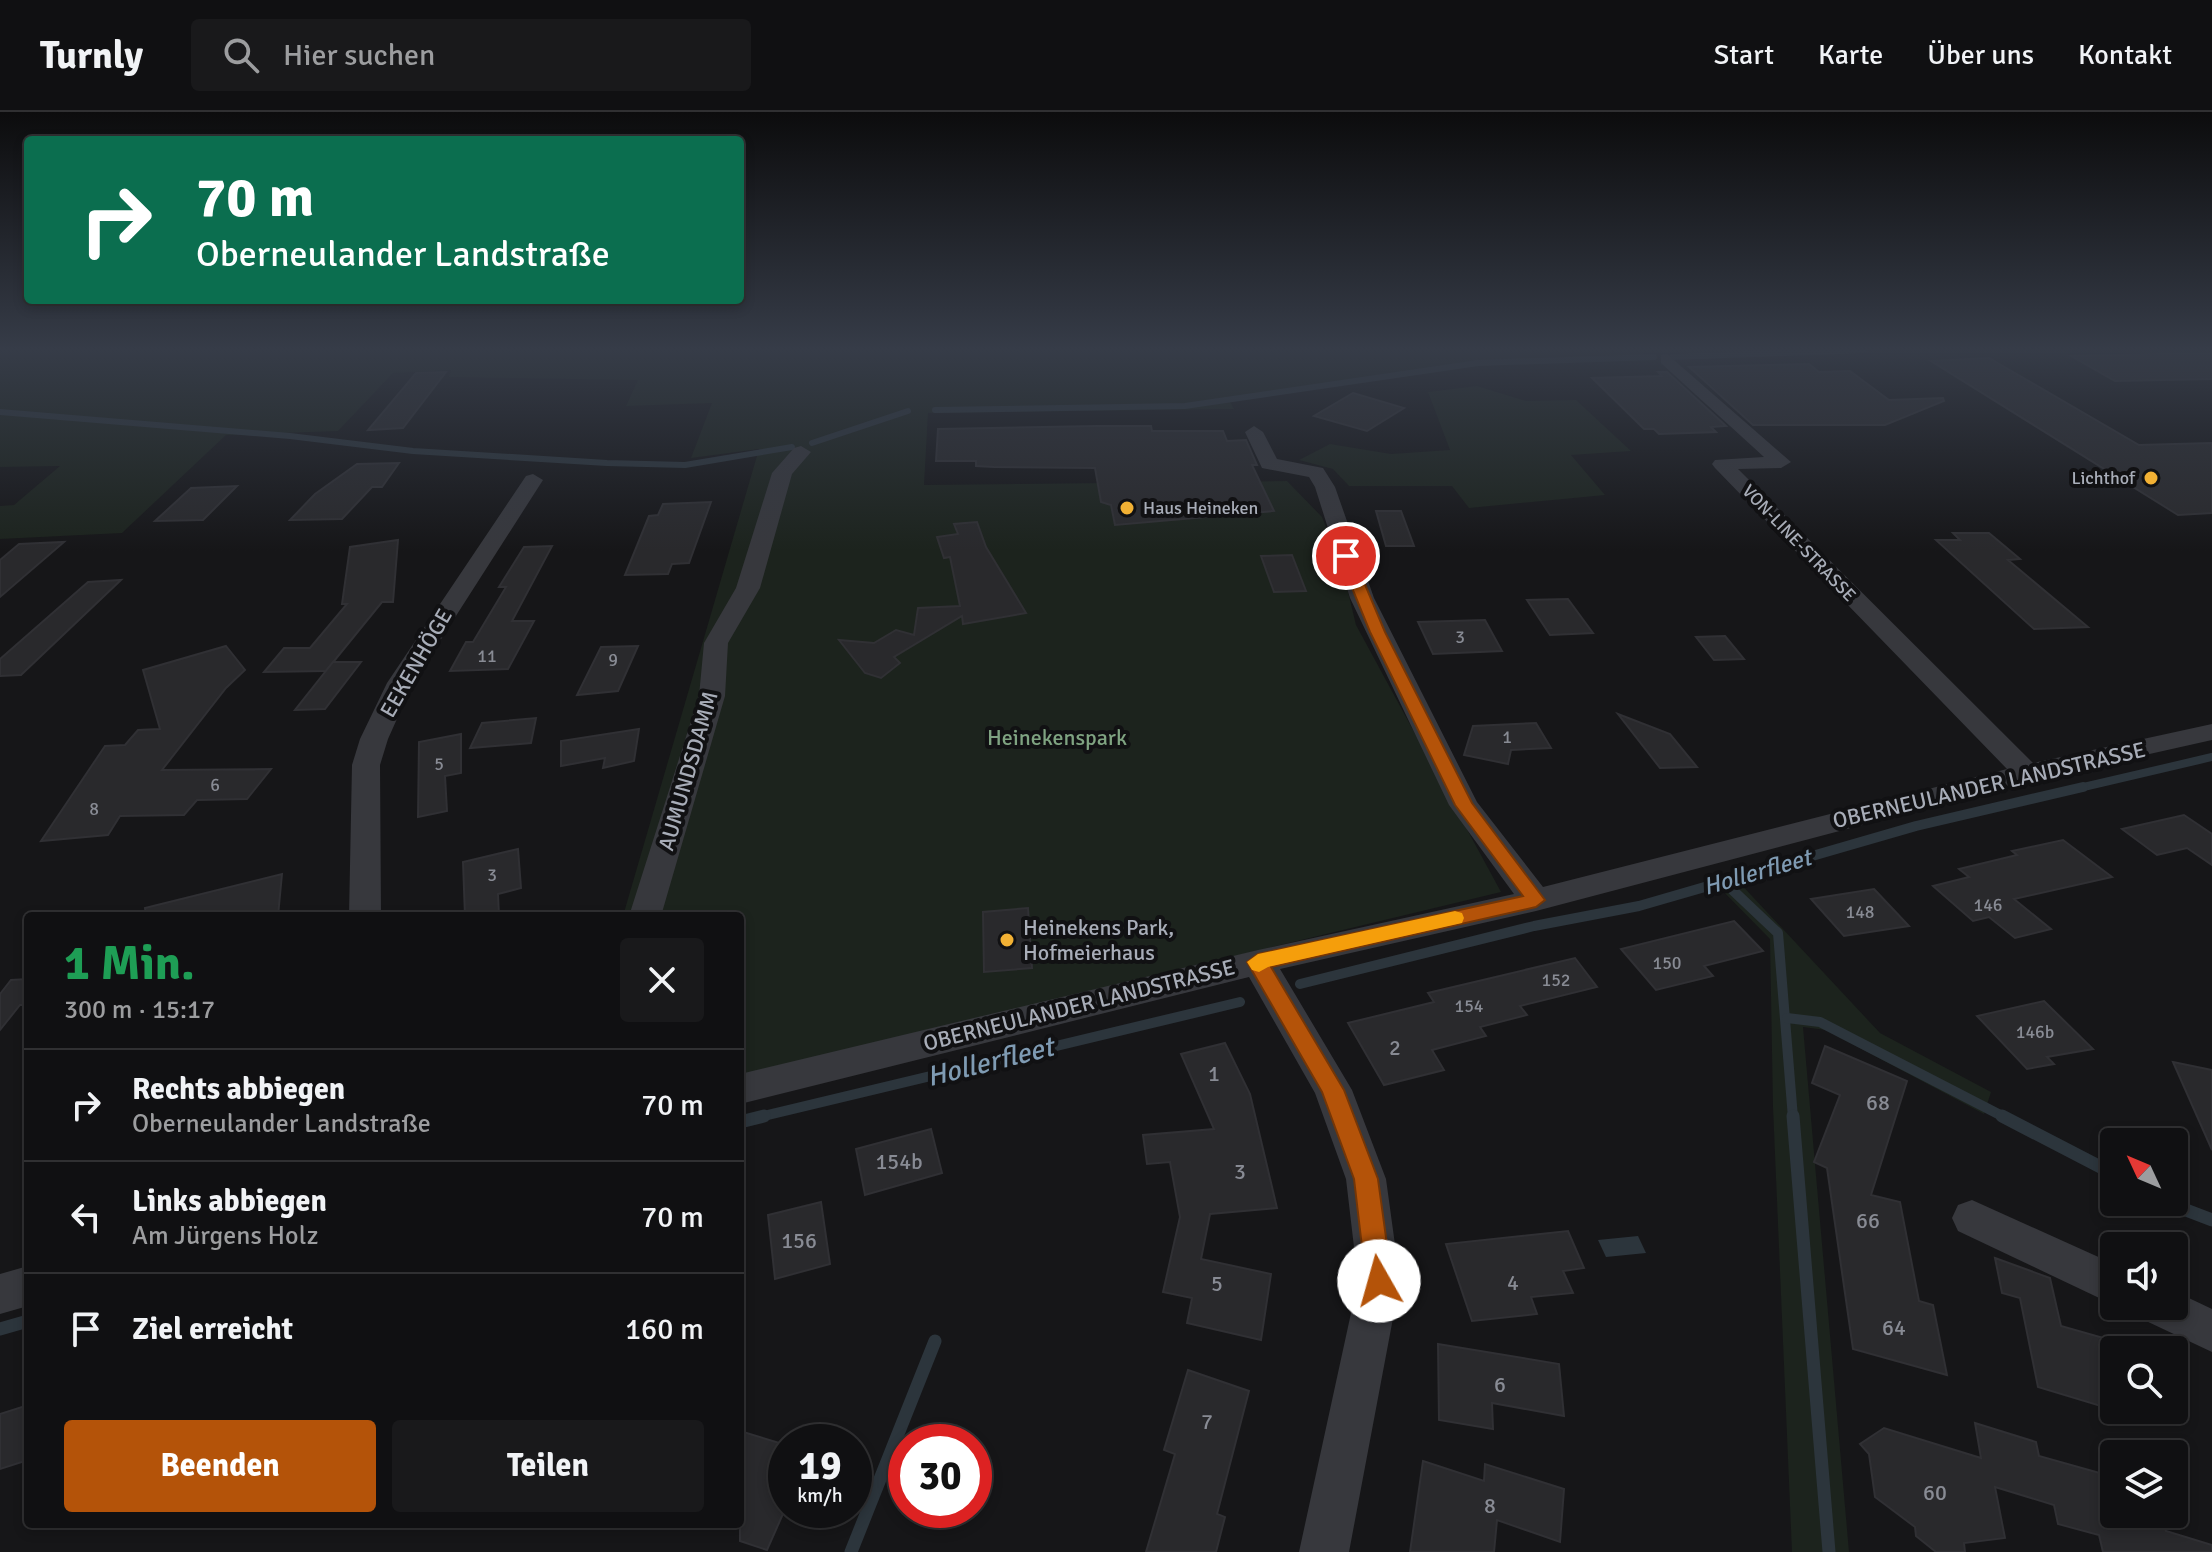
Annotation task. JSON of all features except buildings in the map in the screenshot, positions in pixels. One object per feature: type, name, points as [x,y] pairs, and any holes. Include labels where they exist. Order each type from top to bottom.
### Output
[{"type":"street","name":"VON-LINE-STRASSE","points":[[1731,417],[1781,462],[1722,464],[1984,733],[2027,773]]},
{"type":"street","points":[[1254,432],[1269,464],[1316,472],[1325,487],[1362,598],[1457,791],[1536,900]]},
{"type":"street","name":"AUMUNDSDAMM","points":[[646,912],[712,696],[716,643],[748,588],[782,473],[801,452]]},
{"type":"street","name":"EEKENHÖGE","points":[[365,912],[366,765],[374,739],[400,683],[533,480]]},
{"type":"street","name":"OBERNEULANDER LANDSTRASSE","points":[[744,1088],[1258,962],[1536,900],[2027,773],[2212,732]]},
{"type":"street","points":[[1258,962],[1333,1090],[1366,1179],[1379,1281],[1324,1552]]},
{"type":"street","points":[[1972,1218],[2100,1278]]},
{"type":"street","points":[[0,1294],[24,1287]]},
{"type":"street","points":[[2188,1320],[2212,1331]]},
{"type":"green space","name":"Heinekenspark","points":[[0,417],[351,417],[338,431],[226,435],[122,533],[0,539],[0,506],[14,505],[60,466],[0,467]]},
{"type":"green space","name":"Heinekenspark","points":[[707,417],[928,417],[924,485],[1287,481],[1322,517],[1342,567],[1356,625],[1501,892],[744,1074],[744,912],[624,912],[759,449],[691,458]]},
{"type":"green space","points":[[1438,417],[1595,417],[1631,451],[1571,455],[1605,495],[1469,508],[1452,486],[1349,486],[1333,469],[1299,460],[1330,444],[1391,454],[1450,450]]},
{"type":"green space","points":[[1737,880],[1880,1033],[1991,1092],[1984,1114],[1826,1030],[1803,1027],[1849,1552],[1792,1552],[1773,1107],[1770,939],[1717,885]]},
{"type":"shaded area","points":[[1638,1236],[1646,1253],[1606,1257],[1598,1240]]},
{"type":"waterway","points":[[63,417],[290,436],[413,451],[607,463],[685,465],[792,447]]},
{"type":"waterway","points":[[812,443],[889,417]]},
{"type":"waterway","name":"Hollerfleet","points":[[2075,789],[2212,757]]},
{"type":"waterway","name":"Hollerfleet","points":[[1724,882],[1916,826],[2083,787]]},
{"type":"waterway","name":"Hollerfleet","points":[[1300,984],[1534,926],[1639,906],[1724,882]]},
{"type":"waterway","points":[[1724,882],[1778,933],[1793,1118]]},
{"type":"waterway","name":"Hollerfleet","points":[[755,1118],[1240,1002]]},
{"type":"waterway","points":[[1787,1018],[1820,1022],[2006,1118]]},
{"type":"waterway","name":"Hollerfleet","points":[[744,1121],[764,1116]]},
{"type":"waterway","points":[[1793,1116],[1829,1552]]},
{"type":"waterway","points":[[2002,1116],[2100,1167]]},
{"type":"waterway","points":[[2188,1211],[2212,1220]]},
{"type":"waterway","name":"Hollerfleet","points":[[0,1329],[24,1322]]},
{"type":"waterway","points":[[851,1552],[935,1341]]},
{"type":"slow traffic","points":[[1259,965],[1258,962],[1455,918]]},
{"type":"place","name":"Lichthof","points":[[2151,478]]},
{"type":"place","name":"Haus Heineken","points":[[1127,508]]},
{"type":"place","name":"Heinekens Park, Hofmeierhaus","points":[[1007,940]]},
{"type":"route","points":[[1346,556],[1377,632],[1464,805],[1536,900],[1258,962],[1333,1090],[1366,1179],[1379,1281]]}]
